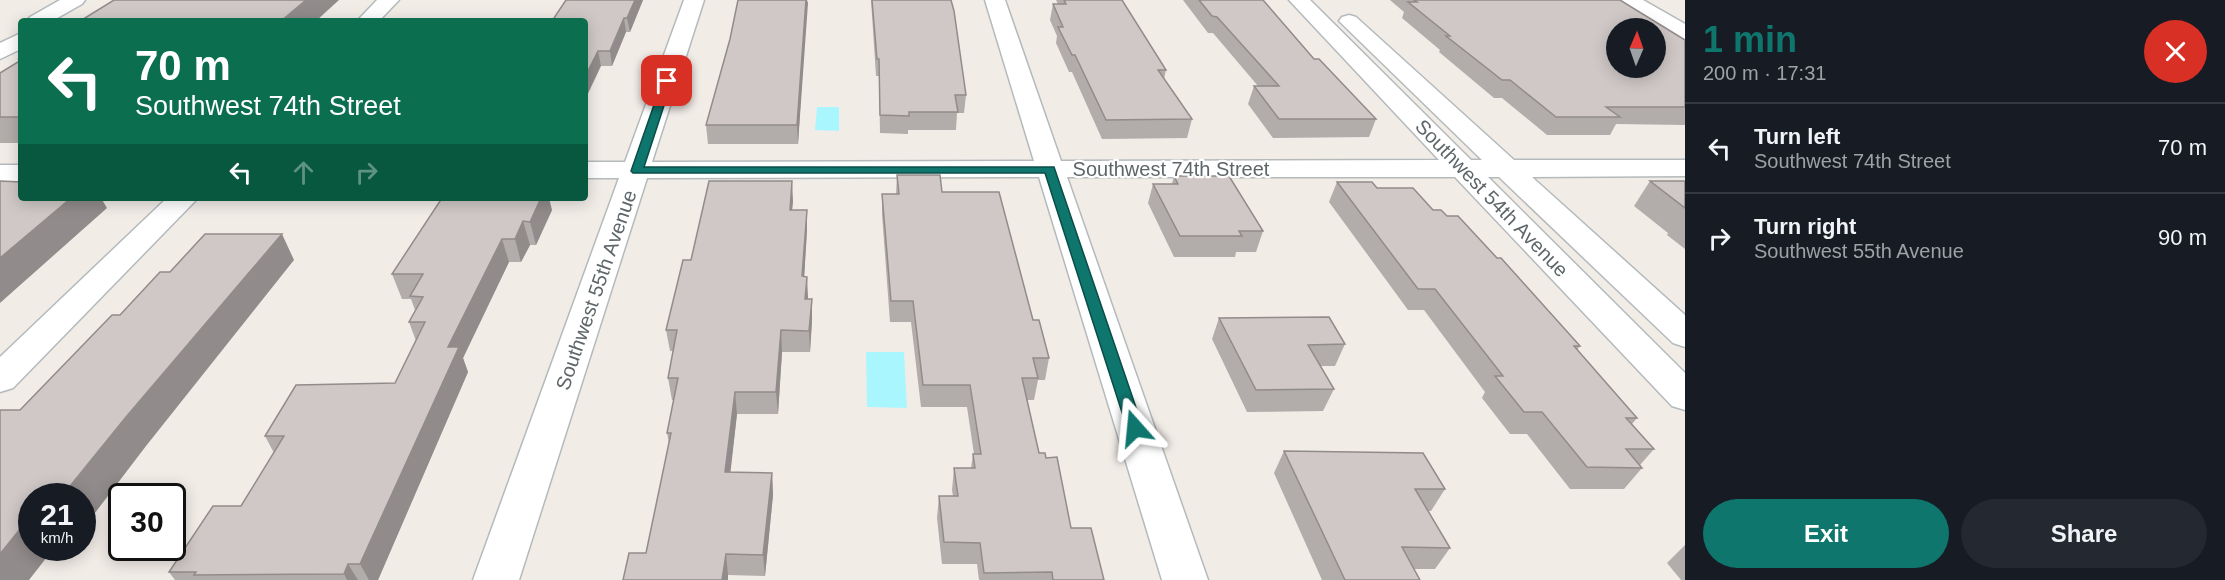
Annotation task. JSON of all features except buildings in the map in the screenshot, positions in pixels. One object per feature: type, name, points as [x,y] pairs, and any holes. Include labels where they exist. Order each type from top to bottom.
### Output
[{"type":"street","points":[[42,18],[75,0]]},
{"type":"street","points":[[370,18],[389,0]]},
{"type":"street","name":"Southwest 55th Avenue","points":[[496,580],[694,0]]},
{"type":"street","points":[[995,0],[1185,580]]},
{"type":"street","name":"Southwest 54th Avenue","points":[[1299,0],[1685,396]]},
{"type":"street","name":"Southwest 54th Avenue","points":[[1326,0],[1685,335]]},
{"type":"street","points":[[1628,0],[1685,33]]},
{"type":"street","points":[[0,36],[18,29]]},
{"type":"street","points":[[0,52],[18,42]]},
{"type":"street","name":"Southwest 74th Street","points":[[588,170],[1685,168]]},
{"type":"street","points":[[0,379],[181,201]]},
{"type":"water","points":[[817,107],[839,107],[839,131],[815,130]]},
{"type":"water","points":[[866,352],[904,352],[907,408],[867,407]]},
{"type":"route","points":[[667,81],[637,171],[1050,169],[1135,428]]}]
